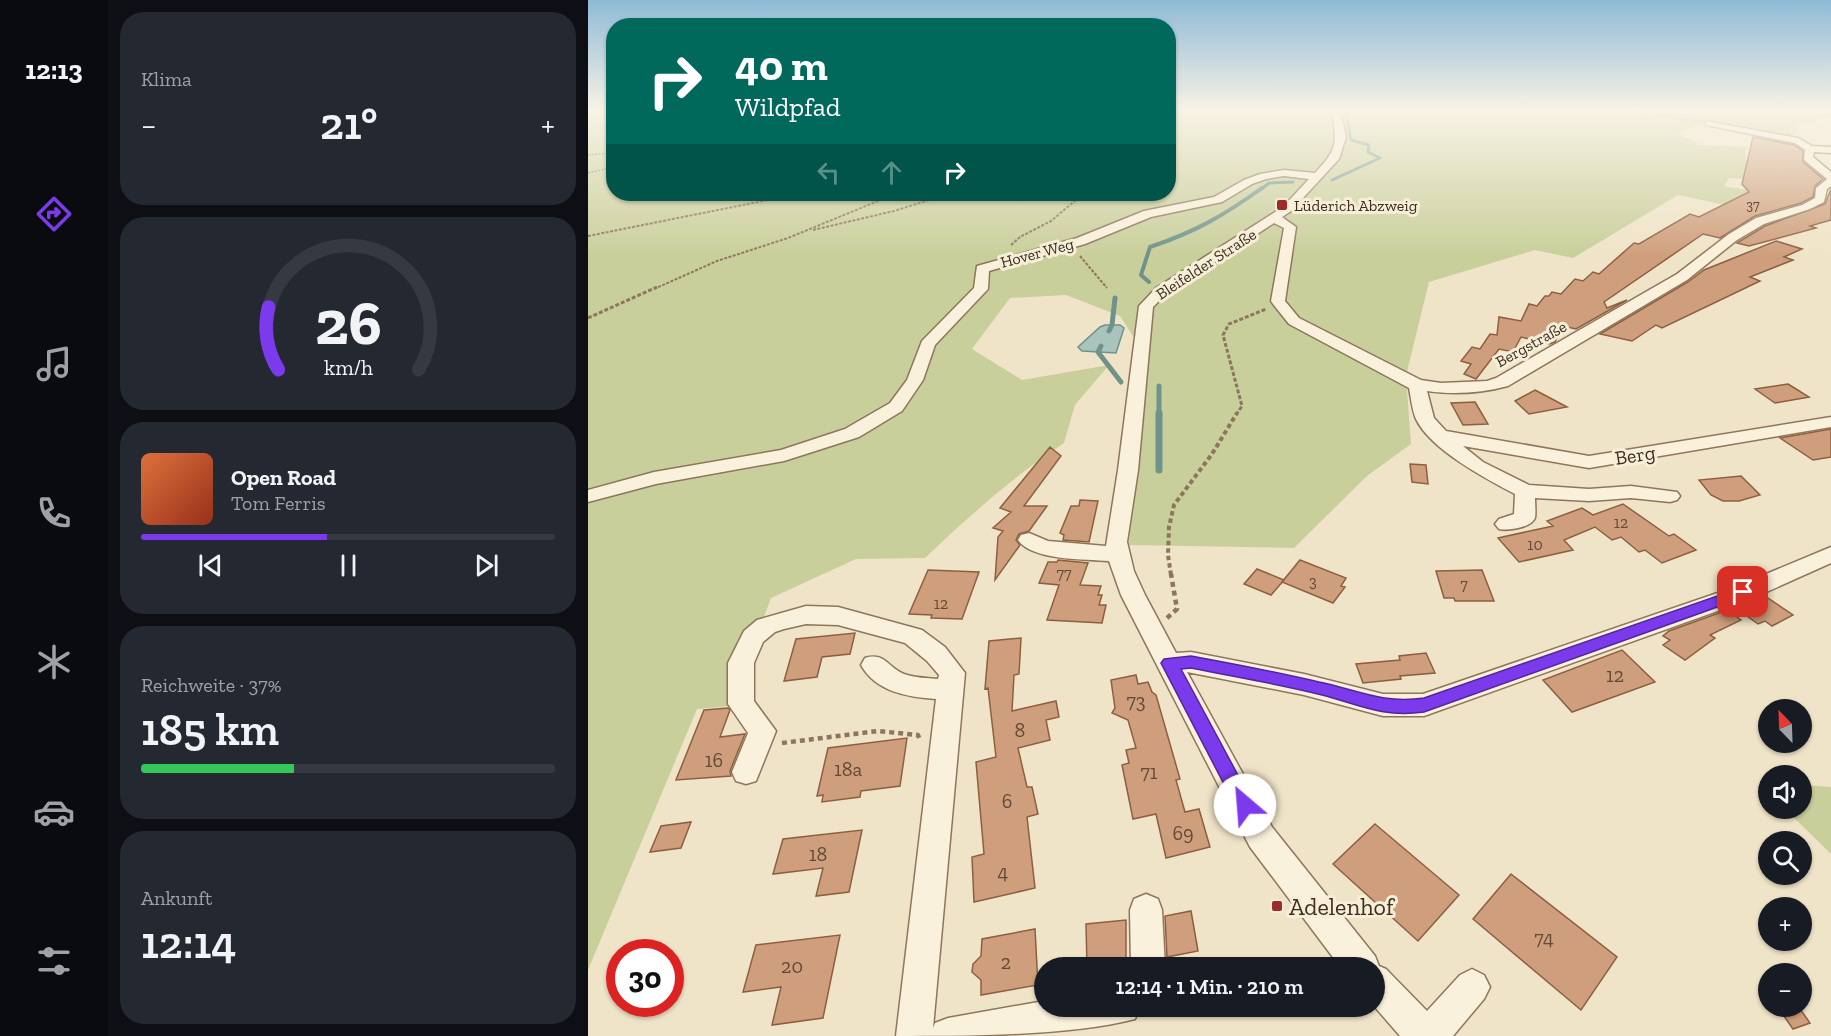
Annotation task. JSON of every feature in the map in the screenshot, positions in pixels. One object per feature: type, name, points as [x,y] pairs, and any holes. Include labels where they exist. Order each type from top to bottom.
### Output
[{"type":"street","name":"Bleifelder Straße","points":[[1334,159],[1276,219],[1161,291],[1146,306],[1128,470],[1116,542],[1123,572],[1261,837],[1353,957]]},
{"type":"street","points":[[1809,159],[1831,179]]},
{"type":"street","name":"Hover Weg","points":[[588,496],[654,478],[784,455],[852,433],[896,407],[915,380],[928,344],[981,290],[982,269],[1082,241],[1148,214],[1218,200],[1263,176],[1284,173],[1318,177]]},
{"type":"street","name":"Bergstraße","points":[[1281,306],[1294,321],[1321,337],[1417,385],[1470,389],[1502,382],[1682,277],[1733,237],[1760,221],[1806,207],[1820,200],[1822,188],[1831,179]]},
{"type":"street","points":[[1276,219],[1290,227],[1278,301],[1281,306]]},
{"type":"street","name":"Berg","points":[[1417,385],[1425,419],[1440,436],[1476,465],[1525,491],[1589,495],[1631,492],[1670,496]]},
{"type":"street","name":"Berg","points":[[1440,436],[1589,462],[1831,422]]},
{"type":"street","points":[[1506,524],[1524,518],[1525,491]]},
{"type":"street","points":[[1029,540],[1044,548],[1118,554]]},
{"type":"street","points":[[1170,663],[1191,662],[1321,688],[1383,706],[1406,708],[1424,705],[1743,592],[1831,554]]},
{"type":"street","points":[[746,772],[762,731],[741,704],[741,663],[753,637],[766,626],[806,615],[838,616],[914,636],[936,654],[952,673],[914,1036]]},
{"type":"street","points":[[874,664],[883,676],[898,683],[951,690]]},
{"type":"street","points":[[1146,910],[1148,957]]},
{"type":"street","points":[[1427,1036],[1472,987]]},
{"type":"street","name":"Bleifelder Straße","points":[[1385,995],[1427,1036]]},
{"type":"street","points":[[948,1036],[1058,1017]]},
{"type":"path","points":[[588,173],[606,168]]},
{"type":"path","points":[[588,236],[763,201]]},
{"type":"path","points":[[588,318],[717,261],[801,233],[878,201]]},
{"type":"path","points":[[801,233],[926,201]]},
{"type":"path","points":[[982,269],[1020,237],[1051,221],[1075,201]]},
{"type":"path","points":[[1076,255],[1083,256],[1099,282],[1107,288]]},
{"type":"path","points":[[1152,631],[1177,609],[1168,555],[1169,527],[1174,505],[1212,454],[1242,406],[1223,335],[1229,324],[1257,311],[1281,306]]},
{"type":"path","points":[[780,743],[878,731],[918,735],[922,742]]},
{"type":"green space","points":[[588,159],[606,159],[606,201],[1176,201],[1176,159],[1746,159],[1764,164],[1781,181],[1729,178],[1724,186],[1809,201],[1795,207],[1740,196],[1725,205],[1678,195],[1573,258],[1535,250],[1429,282],[1406,376],[1411,444],[1367,476],[1294,548],[1129,545],[1142,350],[1120,316],[1066,295],[1010,298],[972,349],[1022,380],[1109,365],[1075,405],[1064,443],[992,497],[925,558],[856,559],[771,598],[731,706],[697,709],[588,970]]},
{"type":"green space","points":[[1812,786],[1831,787],[1831,854],[1812,835],[1812,831],[1807,831],[1795,819],[1812,819]]},
{"type":"water","points":[[1120,325],[1124,328],[1116,353],[1082,351],[1078,347],[1100,327]]},
{"type":"building","points":[[1748,159],[1803,159],[1803,162],[1823,179],[1815,186],[1813,197],[1801,203],[1755,216],[1720,238],[1703,234],[1604,302],[1607,308],[1627,300],[1576,329],[1563,326],[1555,342],[1550,344],[1521,337],[1513,352],[1499,349],[1476,379],[1464,374],[1471,364],[1461,361],[1472,347],[1480,349],[1490,334],[1497,335],[1499,317],[1521,321],[1529,304],[1537,306],[1545,296],[1549,296],[1552,292],[1561,294],[1575,279],[1583,281],[1593,272],[1599,274],[1634,243],[1639,244],[1690,214],[1699,217],[1749,192],[1742,184]]},
{"type":"building","points":[[1831,189],[1831,220],[1810,226],[1816,228],[1749,246],[1737,243],[1765,226],[1825,204]]},
{"type":"building","points":[[1776,241],[1802,249],[1784,257],[1793,260],[1750,277],[1760,281],[1662,328],[1656,325],[1632,341],[1600,334],[1688,282],[1704,270]]},
{"type":"building","points":[[1788,384],[1809,397],[1775,403],[1755,389]]},
{"type":"building","points":[[1535,390],[1567,407],[1529,414],[1515,401]]},
{"type":"building","points":[[1475,402],[1488,424],[1463,425],[1451,403]]},
{"type":"building","points":[[1831,429],[1831,457],[1813,460],[1780,438]]},
{"type":"building","points":[[1050,447],[1061,456],[1024,506],[1047,506],[1029,531],[1019,534],[1016,540],[1020,545],[995,580],[998,537],[1003,531],[993,528],[1011,512],[1000,508]]},
{"type":"building","points":[[1410,464],[1426,465],[1428,484],[1412,482]]},
{"type":"building","points":[[1741,476],[1760,495],[1739,501],[1723,501],[1711,495],[1699,480]]},
{"type":"building","points":[[1080,500],[1098,501],[1089,542],[1063,540],[1064,535],[1060,533],[1071,506],[1079,506]]},
{"type":"building","points":[[1623,504],[1669,536],[1674,534],[1696,550],[1662,563],[1645,550],[1639,552],[1621,537],[1612,540],[1595,527],[1564,540],[1573,550],[1519,562],[1498,538],[1553,526],[1547,521],[1582,508],[1593,515]]},
{"type":"building","points":[[1058,560],[1088,563],[1080,585],[1101,586],[1098,595],[1102,595],[1099,605],[1106,605],[1102,623],[1047,620],[1059,585],[1039,583],[1048,562]]},
{"type":"building","points":[[1300,560],[1346,578],[1341,586],[1345,587],[1333,603],[1282,582]]},
{"type":"building","points":[[1257,569],[1284,580],[1271,595],[1244,584]]},
{"type":"building","points":[[928,570],[979,572],[962,619],[931,618],[932,615],[909,614]]},
{"type":"building","points":[[1482,570],[1494,601],[1455,601],[1454,598],[1444,598],[1436,571]]},
{"type":"building","points":[[1765,596],[1793,615],[1772,626],[1765,621],[1758,624],[1737,609]]},
{"type":"building","points":[[1727,610],[1741,620],[1710,635],[1715,638],[1685,660],[1663,645],[1670,640],[1663,636],[1669,631]]},
{"type":"building","points":[[855,633],[850,654],[822,657],[817,677],[784,681],[796,639]]},
{"type":"building","points":[[1021,638],[1019,674],[1014,675],[1012,711],[1056,701],[1059,717],[1046,720],[1050,740],[1018,748],[1027,787],[1032,787],[1038,814],[1027,817],[1035,888],[974,902],[972,857],[984,854],[976,762],[996,757],[988,688],[985,689],[989,641]]},
{"type":"building","points":[[1622,650],[1655,682],[1572,712],[1543,680]]},
{"type":"building","points":[[1426,653],[1435,673],[1400,676],[1401,679],[1363,683],[1356,664],[1400,660],[1399,656]]},
{"type":"building","points":[[1136,675],[1138,684],[1148,682],[1152,692],[1156,695],[1180,779],[1176,780],[1185,812],[1199,809],[1210,847],[1166,858],[1156,814],[1133,819],[1122,765],[1129,763],[1126,750],[1136,748],[1128,720],[1112,713],[1115,708],[1111,680]]},
{"type":"building","points":[[728,708],[730,710],[720,737],[745,734],[730,771],[731,776],[676,780],[704,710]]},
{"type":"building","points":[[907,738],[900,786],[861,791],[860,797],[822,802],[823,795],[817,796],[828,748]]},
{"type":"building","points":[[691,822],[681,848],[650,852],[661,826]]},
{"type":"building","points":[[1375,824],[1459,895],[1418,941],[1333,864]]},
{"type":"building","points":[[862,830],[849,892],[816,896],[823,868],[773,874],[783,839]]},
{"type":"building","points":[[1511,874],[1617,957],[1581,1010],[1473,919]]},
{"type":"building","points":[[1191,911],[1198,951],[1167,957],[1165,916]]},
{"type":"building","points":[[1126,920],[1126,957],[1087,957],[1086,924]]},
{"type":"building","points":[[1035,929],[1036,957],[1034,957],[1034,986],[981,995],[981,980],[972,972],[973,964],[981,956],[982,939]]},
{"type":"building","points":[[840,935],[823,1018],[772,1025],[781,987],[743,992],[756,945]]},
{"type":"building","points":[[1785,1017],[1806,1017],[1810,1023],[1793,1029]]},
{"type":"waterway","points":[[1332,180],[1377,159]]},
{"type":"waterway","points":[[1260,190],[1269,183],[1293,182]]},
{"type":"waterway","points":[[1149,282],[1141,275],[1150,247],[1208,222],[1262,188]]},
{"type":"waterway","points":[[1109,331],[1112,325],[1115,298]]},
{"type":"waterway","points":[[1101,346],[1098,352],[1121,382]]},
{"type":"waterway","points":[[1159,386],[1159,470]]},
{"type":"place","name":"Lüderich Abzweig","points":[[1282,205]]},
{"type":"place","name":"Adelenhof","points":[[1277,906]]},
{"type":"route","points":[[1245,805],[1170,663],[1191,662],[1321,688],[1383,706],[1406,708],[1424,705],[1743,592]]}]
